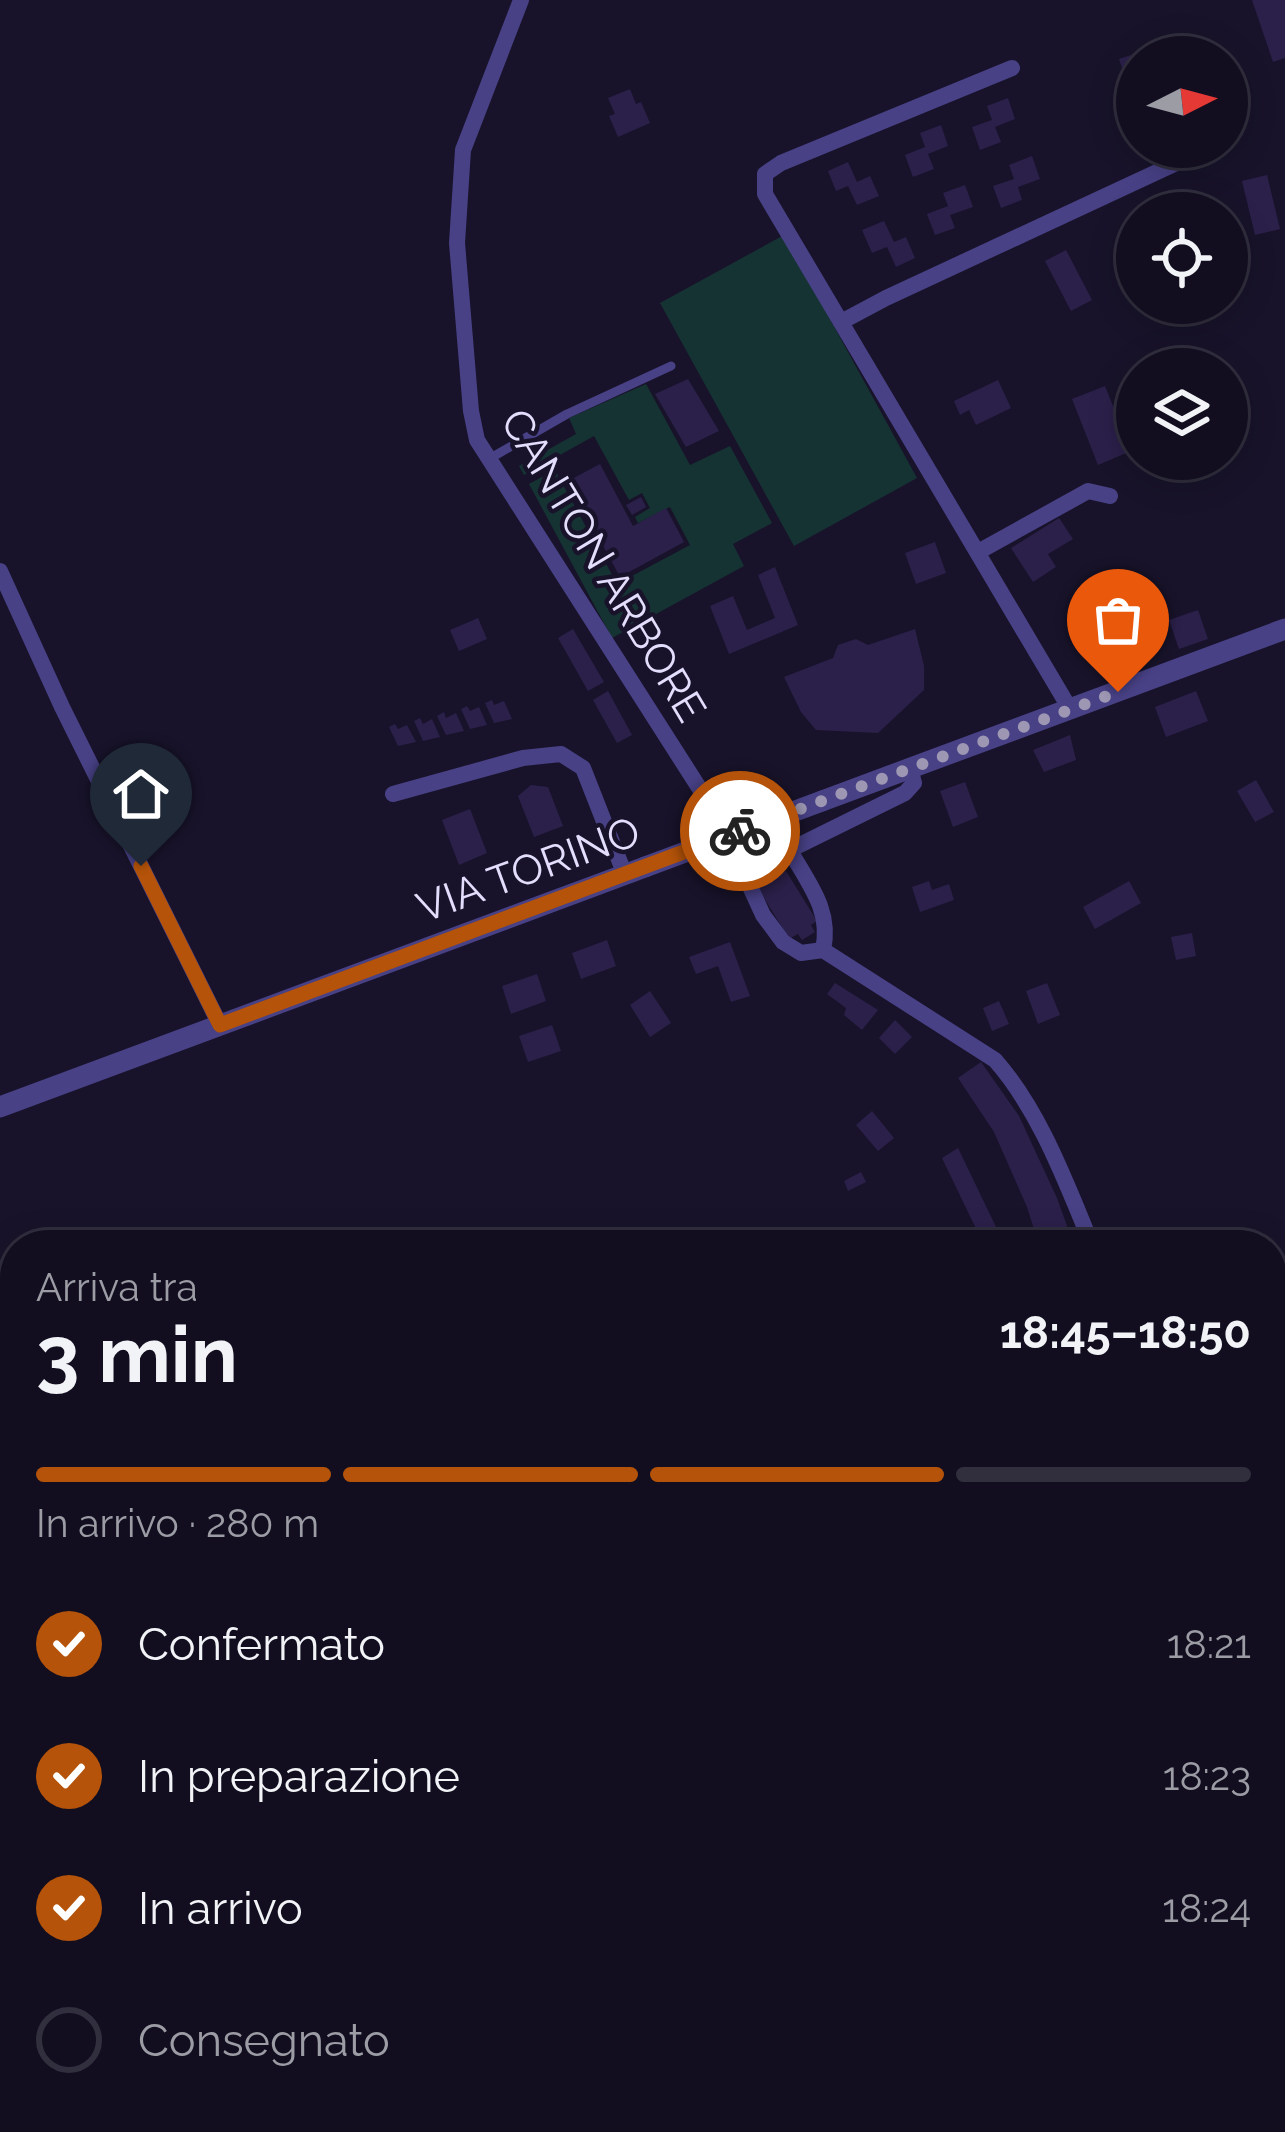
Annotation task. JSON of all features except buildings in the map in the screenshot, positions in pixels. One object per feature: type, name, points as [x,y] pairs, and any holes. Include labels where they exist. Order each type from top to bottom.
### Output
[{"type":"street","name":"CANTON ARBORE","points":[[521,0],[463,150],[457,243],[477,440],[719,819],[763,915],[783,942],[800,953],[823,950]]},
{"type":"street","points":[[1012,68],[800,155],[765,174],[765,194],[1070,709]]},
{"type":"street","points":[[841,322],[1166,168]]},
{"type":"street","points":[[978,552],[1088,491],[1109,496]]},
{"type":"street","points":[[0,571],[220,1025]]},
{"type":"street","name":"VIA TORINO","points":[[1,1105],[1285,629]]},
{"type":"street","points":[[393,794],[523,758],[561,754],[583,768],[635,871]]},
{"type":"street","points":[[745,872],[905,793],[914,783],[910,768]]},
{"type":"street","points":[[789,849],[824,910],[828,929],[823,950],[995,1060],[1010,1076],[1086,1230]]},
{"type":"lane","points":[[489,460],[567,414],[671,366]]},
{"type":"green space","points":[[784,235],[917,478],[794,546],[660,303]]},
{"type":"green space","points":[[646,384],[690,465],[730,446],[772,523],[733,544],[744,566],[612,638],[529,484],[555,470],[617,584],[690,545],[670,507],[638,523],[635,517],[650,508],[642,493],[629,500],[594,436],[524,475],[519,466],[576,434],[569,418]]},
{"type":"way so far","points":[[740,831],[1118,692]]},
{"type":"route","points":[[141,866],[220,1025],[740,831]]}]
